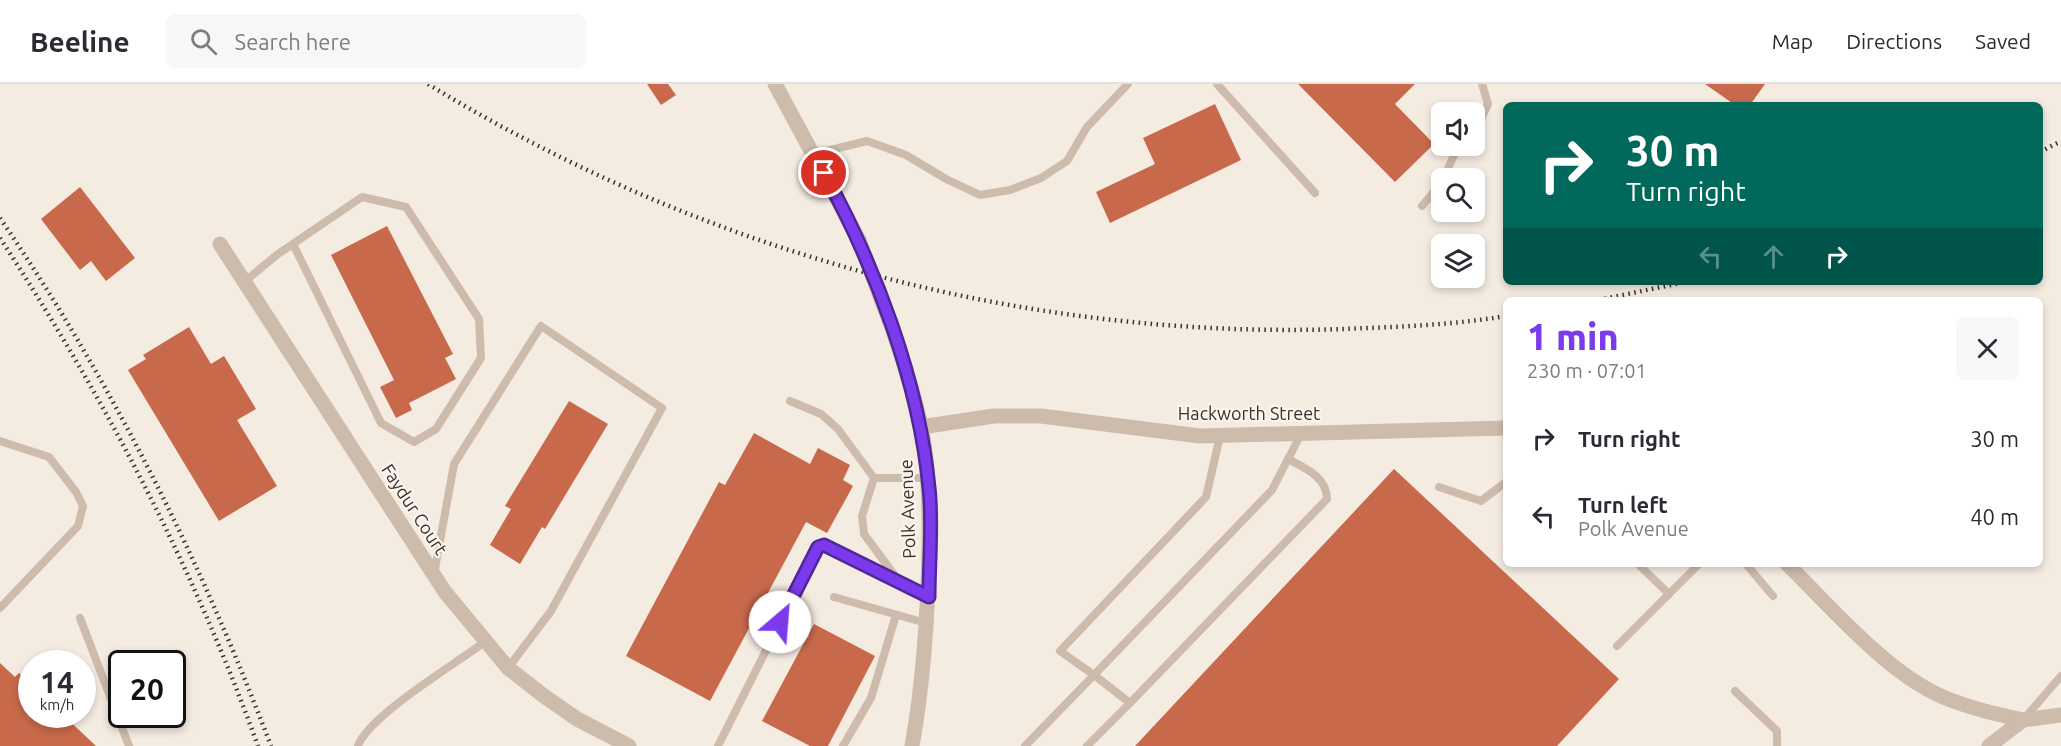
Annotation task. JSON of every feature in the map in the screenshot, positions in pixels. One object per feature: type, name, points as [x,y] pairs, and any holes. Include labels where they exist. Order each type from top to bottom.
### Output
[{"type":"street","name":"Polk Avenue","points":[[775,84],[859,240],[908,376],[921,427],[930,489],[929,597],[920,703],[912,746]]},
{"type":"street","name":"Faydur Court","points":[[220,244],[445,592],[508,668],[577,719],[629,746]]},
{"type":"street","name":"Hackworth Street","points":[[921,427],[994,416],[1041,416],[1200,436],[1503,429]]},
{"type":"street","points":[[1790,567],[1880,655],[1920,685],[1965,706],[2023,720],[2061,715]]},
{"type":"street","points":[[1989,746],[2023,720]]},
{"type":"lane","points":[[814,154],[867,141],[906,155],[946,179],[980,195],[1010,190],[1041,178],[1067,161],[1087,126],[1128,84]]},
{"type":"lane","points":[[1217,84],[1315,193]]},
{"type":"lane","points":[[1482,84],[1488,104],[1485,110]]},
{"type":"lane","points":[[1422,206],[1431,195]]},
{"type":"lane","points":[[244,282],[293,244],[362,197],[406,207],[480,319],[481,358],[436,429],[414,442],[381,423],[293,244]]},
{"type":"lane","points":[[434,574],[454,464],[541,326],[662,408],[551,611],[508,668]]},
{"type":"lane","points":[[790,401],[821,414],[838,429],[874,478]]},
{"type":"lane","points":[[1024,746],[1272,490],[1301,434]]},
{"type":"lane","points":[[1130,703],[1060,651],[1206,497],[1220,436]]},
{"type":"lane","points":[[0,441],[49,457],[76,492],[82,506],[78,526],[0,608]]},
{"type":"lane","points":[[1088,746],[1327,499],[1327,490],[1315,474],[1288,459]]},
{"type":"lane","points":[[874,478],[928,478]]},
{"type":"lane","points":[[874,478],[862,516],[864,534],[900,583]]},
{"type":"lane","points":[[1439,487],[1481,501],[1503,484]]},
{"type":"lane","points":[[718,746],[818,547],[824,545],[929,597]]},
{"type":"lane","points":[[1641,567],[1669,594]]},
{"type":"lane","points":[[1617,646],[1696,567]]},
{"type":"lane","points":[[1749,567],[1773,596]]},
{"type":"lane","points":[[834,597],[926,623]]},
{"type":"lane","points":[[843,746],[871,698],[896,615]]},
{"type":"lane","points":[[80,618],[129,746]]},
{"type":"lane","points":[[358,746],[361,738],[394,705],[486,641]]},
{"type":"lane","points":[[2023,720],[2061,676]]},
{"type":"lane","points":[[1735,691],[1777,731],[1777,746]]},
{"type":"building","points":[[647,84],[668,84],[676,95],[661,105]]},
{"type":"building","points":[[1298,84],[1415,84],[1395,104],[1431,141],[1431,147],[1395,182]]},
{"type":"building","points":[[1705,84],[1765,84],[1752,102],[1731,102]]},
{"type":"building","points":[[1215,104],[1241,160],[1110,223],[1096,192],[1155,164],[1143,138]]},
{"type":"building","points":[[80,187],[135,258],[106,281],[91,261],[80,270],[41,219]]},
{"type":"building","points":[[387,226],[453,354],[445,358],[456,379],[409,403],[412,410],[396,418],[380,387],[394,380],[331,255]]},
{"type":"building","points":[[189,327],[211,364],[224,356],[256,409],[237,420],[277,486],[219,521],[128,370],[146,359],[143,355]]},
{"type":"building","points":[[569,401],[608,424],[545,529],[542,527],[520,564],[490,545],[511,509],[505,506]]},
{"type":"building","points":[[754,433],[810,464],[818,448],[850,465],[843,480],[853,486],[827,533],[806,522],[710,701],[626,656],[719,482],[725,485]]},
{"type":"building","points":[[1394,469],[1619,679],[1557,746],[1135,746]]},
{"type":"building","points":[[814,624],[875,656],[828,746],[810,746],[762,721]]},
{"type":"building","points":[[0,663],[15,677],[18,674],[18,728],[77,728],[96,746],[0,746]]},
{"type":"railway","points":[[428,84],[533,143],[641,194],[753,238],[867,273],[984,300],[1103,319],[1223,328],[1343,329],[1445,324],[1503,316]]},
{"type":"railway","points":[[2043,150],[2061,141]]},
{"type":"railway","points":[[0,218],[80,344],[151,474],[215,609],[271,746]]},
{"type":"railway","points":[[0,238],[75,359],[144,484],[205,613],[258,746]]},
{"type":"railway","points":[[1613,297],[1671,285]]},
{"type":"route","points":[[780,622],[818,547],[824,545],[929,597],[930,489],[921,427],[897,342],[859,240],[824,173]]}]
